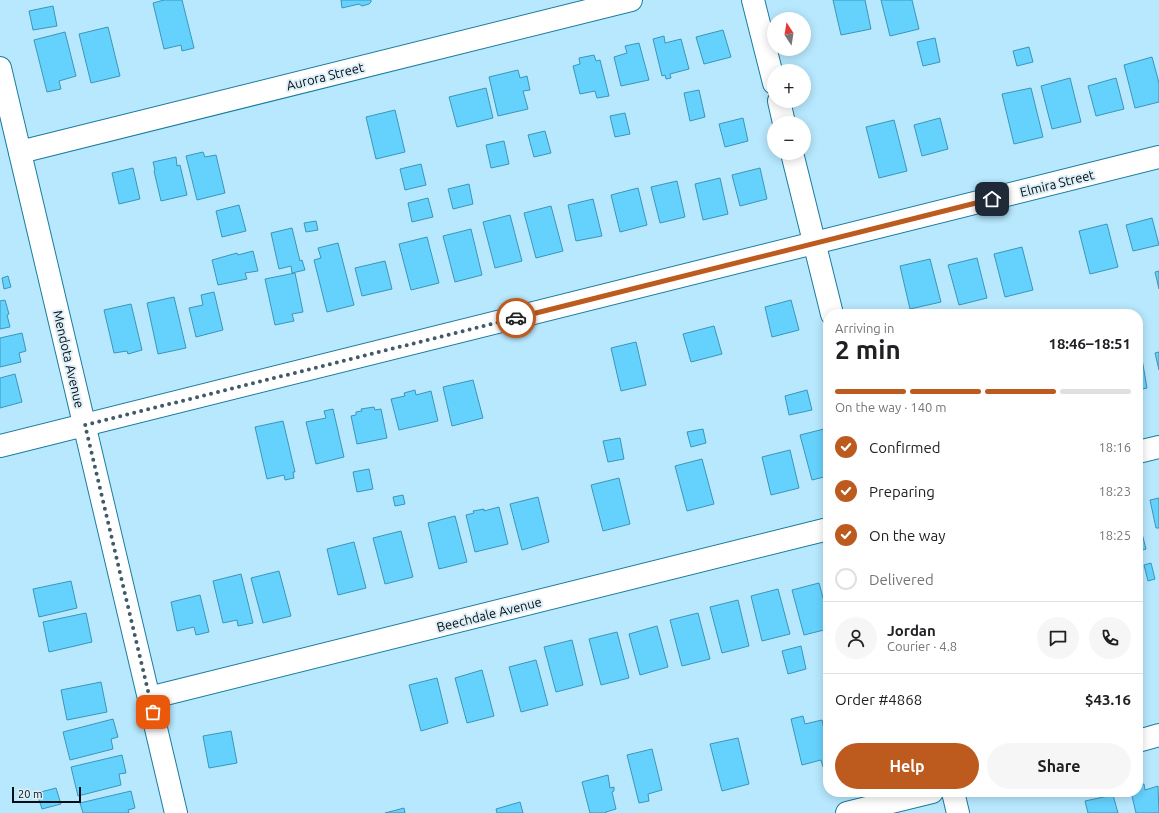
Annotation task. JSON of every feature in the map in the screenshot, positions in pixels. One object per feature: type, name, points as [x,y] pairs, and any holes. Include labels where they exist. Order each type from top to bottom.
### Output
[{"type":"street","name":"Aurora Street","points":[[20,152],[631,0]]},
{"type":"street","points":[[753,0],[769,64]]},
{"type":"street","name":"Mendota Avenue","points":[[0,68],[176,813]]},
{"type":"street","name":"Elmira Street","points":[[0,446],[1159,157]]},
{"type":"street","points":[[794,160],[831,309]]},
{"type":"street","points":[[1143,451],[1159,447]]},
{"type":"street","name":"Beechdale Avenue","points":[[149,698],[823,530]]},
{"type":"street","points":[[1143,740],[1159,735]]},
{"type":"street","points":[[847,813],[912,797]]},
{"type":"street","points":[[954,797],[958,813]]},
{"type":"building","points":[[164,0],[182,0],[194,48],[182,51],[181,45],[164,49],[153,3]]},
{"type":"building","points":[[341,0],[371,0],[371,2],[362,6],[359,4],[342,8]]},
{"type":"building","points":[[833,0],[865,0],[871,29],[841,35]]},
{"type":"building","points":[[881,0],[912,0],[919,29],[890,36]]},
{"type":"building","points":[[53,6],[57,26],[33,30],[29,11]]},
{"type":"building","points":[[108,27],[120,76],[91,83],[79,34]]},
{"type":"building","points":[[723,30],[731,57],[704,64],[696,37]]},
{"type":"building","points":[[65,32],[76,76],[59,81],[61,89],[47,92],[34,40]]},
{"type":"building","points":[[664,36],[665,43],[681,39],[689,69],[670,74],[671,78],[666,79],[665,75],[662,76],[653,39]]},
{"type":"building","points":[[935,38],[940,62],[923,66],[917,42]]},
{"type":"building","points":[[639,43],[649,80],[621,86],[614,57],[627,53],[625,46]]},
{"type":"building","points":[[1029,47],[1033,62],[1017,66],[1013,51]]},
{"type":"building","points":[[594,55],[596,61],[600,60],[609,96],[597,98],[595,91],[580,94],[573,66],[580,64],[579,58]]},
{"type":"building","points":[[1152,57],[1159,83],[1159,102],[1135,108],[1124,65]]},
{"type":"building","points":[[518,70],[520,78],[527,76],[530,90],[523,91],[528,109],[498,116],[489,77]]},
{"type":"building","points":[[1070,78],[1081,122],[1052,129],[1041,86]]},
{"type":"building","points":[[1116,78],[1124,109],[1096,116],[1088,86]]},
{"type":"building","points":[[486,88],[493,118],[457,127],[449,97]]},
{"type":"building","points":[[1031,88],[1043,137],[1014,144],[1002,94]]},
{"type":"building","points":[[699,90],[705,117],[690,121],[684,93]]},
{"type":"building","points":[[395,110],[405,152],[376,159],[366,117]]},
{"type":"building","points":[[625,113],[630,134],[615,137],[610,116]]},
{"type":"building","points":[[743,118],[748,141],[725,147],[719,124]]},
{"type":"building","points":[[940,118],[948,149],[922,156],[914,125]]},
{"type":"building","points":[[894,120],[907,171],[879,178],[866,127]]},
{"type":"building","points":[[545,131],[551,153],[534,157],[528,135]]},
{"type":"building","points":[[504,141],[509,164],[491,168],[486,145]]},
{"type":"building","points":[[203,152],[205,157],[216,155],[225,193],[197,200],[186,156]]},
{"type":"building","points":[[176,157],[177,166],[180,165],[187,195],[161,201],[153,162]]},
{"type":"building","points":[[421,164],[426,185],[405,190],[400,169]]},
{"type":"building","points":[[133,168],[140,199],[119,204],[112,173]]},
{"type":"building","points":[[760,168],[767,199],[740,206],[732,175]]},
{"type":"building","points":[[720,178],[728,214],[703,220],[695,184]]},
{"type":"building","points":[[677,181],[685,217],[660,223],[651,187]]},
{"type":"building","points":[[469,184],[473,204],[453,209],[448,189]]},
{"type":"building","points":[[638,188],[647,225],[620,232],[611,195]]},
{"type":"building","points":[[428,198],[433,217],[412,222],[408,203]]},
{"type":"building","points":[[593,199],[602,236],[576,241],[568,205]]},
{"type":"building","points":[[239,205],[246,231],[222,237],[216,211]]},
{"type":"building","points":[[551,206],[563,251],[536,258],[524,213]]},
{"type":"building","points":[[510,215],[522,261],[495,268],[483,222]]},
{"type":"building","points":[[1152,218],[1159,245],[1133,251],[1126,225]]},
{"type":"building","points":[[316,221],[318,230],[306,232],[304,223]]},
{"type":"building","points":[[1107,224],[1118,267],[1090,274],[1079,231]]},
{"type":"building","points":[[292,228],[300,261],[302,260],[305,270],[292,273],[291,266],[279,269],[271,233]]},
{"type":"building","points":[[471,229],[482,275],[455,282],[443,236]]},
{"type":"building","points":[[427,237],[439,283],[411,290],[399,244]]},
{"type":"building","points":[[338,243],[354,305],[327,312],[314,260],[321,258],[318,248]]},
{"type":"building","points":[[1022,247],[1033,290],[1005,297],[994,254]]},
{"type":"building","points":[[253,251],[258,271],[245,273],[247,279],[218,285],[212,260],[237,253],[238,255]]},
{"type":"building","points":[[977,258],[987,298],[959,305],[948,265]]},
{"type":"building","points":[[930,259],[941,302],[910,309],[900,266]]},
{"type":"building","points":[[385,261],[392,289],[362,296],[355,268]]},
{"type":"building","points":[[1159,271],[1159,289],[1155,272]]},
{"type":"building","points":[[295,273],[303,312],[292,314],[294,321],[275,325],[265,279]]},
{"type":"building","points":[[8,276],[11,287],[4,289],[2,278]]},
{"type":"building","points":[[214,292],[223,330],[196,337],[189,308],[203,305],[201,295]]},
{"type":"building","points":[[174,297],[186,348],[158,354],[147,303]]},
{"type":"building","points":[[5,300],[9,314],[7,315],[10,327],[0,329],[0,301]]},
{"type":"building","points":[[791,300],[799,330],[772,337],[765,307]]},
{"type":"building","points":[[131,304],[142,350],[128,354],[127,351],[114,353],[104,310]]},
{"type":"building","points":[[714,326],[722,354],[691,362],[683,334]]},
{"type":"building","points":[[22,333],[26,351],[19,353],[21,362],[0,367],[0,338]]},
{"type":"building","points":[[636,342],[646,385],[621,391],[611,348]]},
{"type":"building","points":[[1159,352],[1159,370],[1155,353]]},
{"type":"building","points":[[1143,365],[1147,388],[1143,389]]},
{"type":"building","points":[[15,374],[22,402],[0,408],[0,378]]},
{"type":"building","points":[[473,380],[483,418],[452,426],[443,387]]},
{"type":"building","points":[[415,390],[416,395],[431,391],[438,421],[399,430],[391,399],[405,396],[404,393]]},
{"type":"building","points":[[807,390],[812,410],[789,415],[785,396]]},
{"type":"building","points":[[374,407],[375,410],[381,409],[387,438],[357,444],[351,416],[356,415],[356,412],[362,411],[361,409]]},
{"type":"building","points":[[333,409],[344,457],[316,464],[306,422],[326,418],[324,411]]},
{"type":"building","points":[[283,421],[295,472],[293,472],[294,478],[285,480],[284,475],[267,479],[255,427]]},
{"type":"building","points":[[703,429],[706,443],[691,447],[687,432]]},
{"type":"building","points":[[823,429],[823,477],[812,480],[800,435]]},
{"type":"building","points":[[620,438],[624,459],[608,462],[603,441]]},
{"type":"building","points":[[790,450],[799,488],[771,495],[762,457]]},
{"type":"building","points":[[702,459],[714,504],[687,511],[675,466]]},
{"type":"building","points":[[369,469],[373,489],[357,492],[353,472]]},
{"type":"building","points":[[619,478],[630,524],[603,531],[591,485]]},
{"type":"building","points":[[403,495],[405,504],[395,506],[393,497]]},
{"type":"building","points":[[538,497],[549,542],[522,550],[510,504]]},
{"type":"building","points":[[1159,498],[1159,528],[1156,528],[1150,500]]},
{"type":"building","points":[[499,507],[508,544],[475,552],[466,515],[474,513],[473,511],[484,509],[484,511]]},
{"type":"building","points":[[455,516],[467,562],[439,569],[428,523]]},
{"type":"building","points":[[401,531],[413,577],[385,584],[373,538]]},
{"type":"building","points":[[1143,537],[1146,549],[1143,550]]},
{"type":"building","points":[[354,542],[366,588],[338,595],[327,549]]},
{"type":"building","points":[[1151,563],[1155,579],[1148,581],[1144,565]]},
{"type":"building","points":[[279,571],[291,616],[263,623],[251,578]]},
{"type":"building","points":[[241,574],[253,623],[238,626],[237,620],[223,623],[213,581]]},
{"type":"building","points":[[71,581],[77,608],[39,617],[33,589]]},
{"type":"building","points":[[819,583],[823,598],[823,630],[804,635],[792,590]]},
{"type":"building","points":[[778,589],[790,634],[762,641],[751,596]]},
{"type":"building","points":[[200,595],[209,632],[196,635],[194,627],[177,631],[171,602]]},
{"type":"building","points":[[738,600],[749,646],[722,653],[710,607]]},
{"type":"building","points":[[86,613],[92,642],[49,652],[43,622]]},
{"type":"building","points":[[698,613],[710,659],[682,666],[670,620]]},
{"type":"building","points":[[657,626],[668,667],[640,675],[629,634]]},
{"type":"building","points":[[617,632],[629,678],[601,685],[589,639]]},
{"type":"building","points":[[572,640],[583,685],[556,692],[544,647]]},
{"type":"building","points":[[801,646],[806,669],[788,674],[782,651]]},
{"type":"building","points":[[536,660],[548,705],[521,712],[509,667]]},
{"type":"building","points":[[482,670],[494,716],[467,723],[455,678]]},
{"type":"building","points":[[437,678],[448,723],[421,731],[409,685]]},
{"type":"building","points":[[101,682],[107,712],[67,720],[61,690]]},
{"type":"building","points":[[803,716],[805,724],[822,720],[823,767],[821,760],[802,765],[791,719]]},
{"type":"building","points":[[113,719],[118,737],[111,739],[113,749],[70,760],[63,732]]},
{"type":"building","points":[[231,731],[237,763],[209,768],[203,736]]},
{"type":"building","points":[[738,738],[749,784],[722,791],[710,744]]},
{"type":"building","points":[[652,749],[662,790],[648,794],[649,801],[639,803],[627,755]]},
{"type":"building","points":[[122,755],[126,773],[119,774],[121,785],[78,796],[71,767]]},
{"type":"building","points":[[608,775],[610,788],[614,787],[614,791],[612,792],[616,809],[606,813],[590,813],[582,782]]},
{"type":"building","points":[[1143,784],[1145,790],[1158,786],[1159,813],[1136,813],[1132,797],[1143,797]]},
{"type":"building","points":[[56,788],[61,804],[42,809],[37,793]]},
{"type":"building","points":[[131,791],[135,808],[128,810],[129,813],[83,813],[80,803]]},
{"type":"building","points":[[1104,797],[1114,797],[1118,813],[1088,813],[1085,801]]},
{"type":"building","points":[[520,802],[523,813],[497,813],[496,809]]},
{"type":"building","points":[[404,808],[405,813],[385,813]]},
{"type":"way so far","points":[[153,712],[85,425],[516,318]]},
{"type":"route","points":[[516,318],[992,199]]}]
